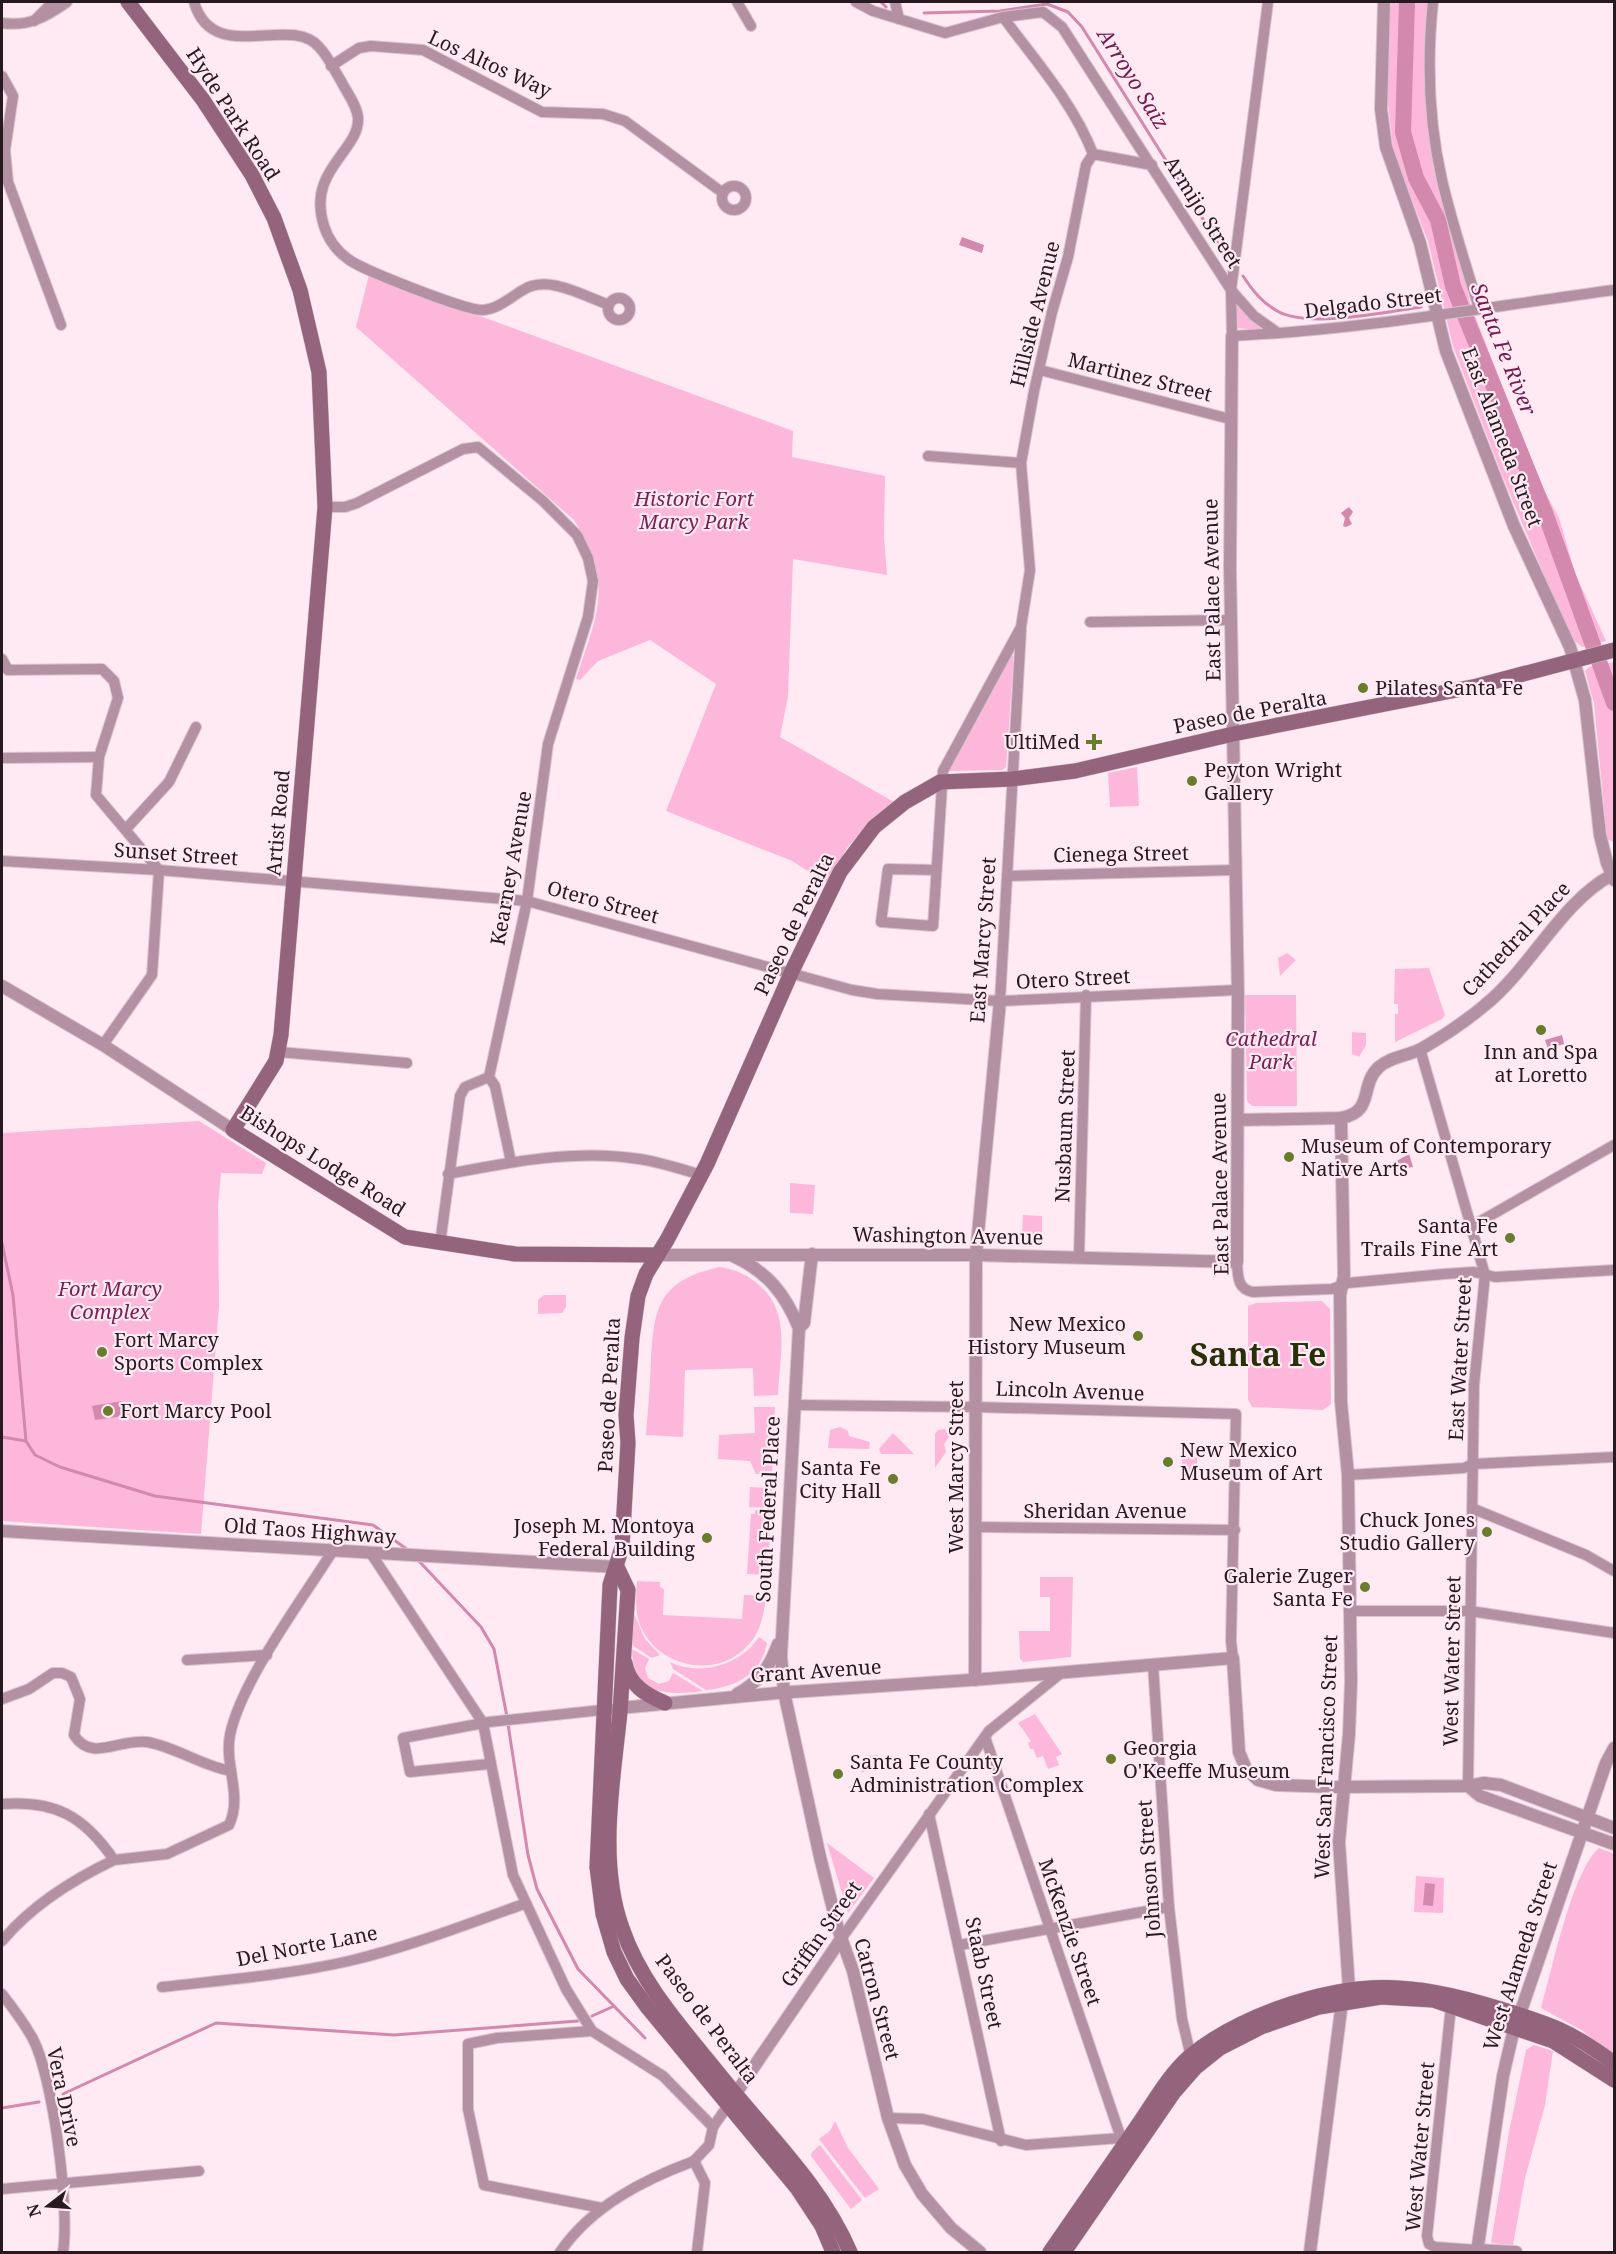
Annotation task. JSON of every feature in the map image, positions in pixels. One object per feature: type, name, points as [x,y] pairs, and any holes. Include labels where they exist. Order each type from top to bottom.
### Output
[{"type":"main road","name":"Hyde Park Road","points":[[128,2],[203,100],[252,175],[273,218],[300,290],[319,372],[326,507]]},
{"type":"main road","name":"Artist Road","points":[[233,1130],[279,1052],[326,507]]},
{"type":"main road","name":"Paseo de Peralta","points":[[850,2253],[828,2210],[787,2154],[732,2099],[648,2008],[627,1979],[609,1936],[597,1867],[610,1585],[622,1547],[628,1443],[626,1415],[634,1316],[646,1274],[701,1175],[792,971],[840,872],[857,846],[888,815],[940,782],[1012,779],[1075,771],[1233,734],[1408,701],[1612,651]]},
{"type":"main road","name":"Bishops Lodge Road","points":[[233,1130],[395,1233],[417,1240],[515,1254],[658,1255]]},
{"type":"main road","name":"Paseo de Peralta","points":[[617,1567],[628,1590],[610,1827],[610,1865],[621,1928],[649,1984],[813,2209],[833,2253]]},
{"type":"main road","points":[[623,1654],[626,1668],[638,1688],[643,1693],[665,1703]]},
{"type":"main road","points":[[655,1971],[655,1980],[670,2000],[672,2014]]},
{"type":"main road","points":[[1050,2253],[1171,2077],[1193,2062],[1234,2026],[1290,2004],[1345,1996],[1379,1986],[1436,1991],[1555,2034],[1587,2043],[1614,2063]]},
{"type":"main road","points":[[1345,1996],[1418,1998],[1518,2021]]},
{"type":"main road","points":[[1555,2034],[1614,2080]]},
{"type":"main road","points":[[1064,2253],[1128,2142]]},
{"type":"street","points":[[34,21],[53,2]]},
{"type":"street","points":[[2,23],[34,21],[67,2]]},
{"type":"street","points":[[194,2],[201,19],[218,32],[234,36],[306,37],[318,45],[332,66],[352,102],[358,121],[354,134],[326,177],[321,198],[324,228],[343,256],[370,271],[476,310],[496,307],[527,287],[540,283],[609,305]]},
{"type":"street","points":[[737,2],[751,26]]},
{"type":"street","points":[[856,2],[873,11],[945,33],[1002,17],[1050,79],[1086,136],[1093,154],[1152,165]]},
{"type":"street","points":[[896,2],[898,19]]},
{"type":"street","name":"East Palace Avenue","points":[[1268,2],[1231,290],[1231,620],[1237,990],[1237,1262],[1242,1288],[1257,1292],[1325,1290],[1342,1286]]},
{"type":"street","name":"East Alameda Street","points":[[1384,2],[1381,99],[1383,134],[1392,168],[1420,243],[1473,422],[1579,659],[1589,726],[1600,835],[1613,878]]},
{"type":"street","points":[[1433,2],[1430,70],[1437,150],[1442,180],[1475,309]]},
{"type":"street","name":"Armijo Street","points":[[1002,17],[1044,12],[1062,27],[1231,290]]},
{"type":"street","name":"Los Altos Way","points":[[332,66],[358,48],[371,45],[423,50],[542,112],[603,114],[625,121],[723,193]]},
{"type":"street","points":[[2,76],[13,101],[5,150],[8,182],[61,325]]},
{"type":"street","name":"Hillside Avenue","points":[[940,782],[943,771],[1021,627],[1030,570],[1021,463],[1052,312],[1068,257],[1086,165],[1093,154]]},
{"type":"street","name":"Delgado Street","points":[[1231,290],[1254,316],[1279,333]]},
{"type":"street","name":"Delgado Street","points":[[1232,336],[1279,333],[1442,314],[1614,290]]},
{"type":"street","name":"Martinez Street","points":[[1040,370],[1230,420]]},
{"type":"street","name":"Kearney Avenue","points":[[326,507],[345,507],[357,503],[463,449],[478,447],[543,501],[577,535],[588,558],[593,581],[588,617],[548,744],[527,901],[489,1077]]},
{"type":"street","points":[[928,456],[1021,463]]},
{"type":"street","points":[[1090,622],[1231,620]]},
{"type":"street","name":"East Marcy Street","points":[[976,1255],[1000,1001],[1021,627]]},
{"type":"street","points":[[2,659],[5,675],[102,669],[114,681],[118,698],[99,757],[96,795],[159,870],[152,975],[103,1045]]},
{"type":"street","points":[[126,829],[169,782],[196,727]]},
{"type":"street","points":[[2,758],[99,757]]},
{"type":"street","points":[[936,870],[888,869],[881,922],[933,926],[936,870],[940,782]]},
{"type":"street","name":"Sunset Street","points":[[2,861],[159,870],[527,901]]},
{"type":"street","name":"Cienega Street","points":[[1007,876],[1235,870]]},
{"type":"street","name":"Cathedral Place","points":[[1341,1118],[1354,1114],[1362,1107],[1370,1079],[1380,1066],[1420,1049],[1496,995],[1588,891],[1613,878]]},
{"type":"street","name":"Otero Street","points":[[527,901],[792,971],[852,990],[878,994],[1000,1001],[1086,995],[1237,990]]},
{"type":"street","name":"Bishops Lodge Road","points":[[2,986],[103,1045],[233,1130]]},
{"type":"street","name":"Nusbaum Street","points":[[1079,1257],[1086,995]]},
{"type":"street","name":"East Water Street","points":[[1420,1049],[1485,1275],[1475,1376],[1473,1464]]},
{"type":"street","points":[[279,1052],[407,1063]]},
{"type":"street","points":[[440,1244],[460,1096],[465,1087],[489,1077],[495,1086],[511,1162]]},
{"type":"street","points":[[1238,1120],[1341,1118]]},
{"type":"street","name":"West San Francisco Street","points":[[1310,2253],[1345,1996],[1339,1856],[1351,1703],[1348,1475],[1341,1402],[1341,1118]]},
{"type":"street","points":[[1472,1226],[1614,1145]]},
{"type":"street","points":[[448,1174],[511,1162],[577,1156],[621,1156],[642,1159],[701,1175]]},
{"type":"street","name":"South Federal Place","points":[[784,1692],[780,1638],[794,1405],[799,1328],[804,1323],[812,1254]]},
{"type":"street","name":"Washington Avenue","points":[[658,1255],[976,1255],[1237,1262]]},
{"type":"street","points":[[729,1255],[766,1275],[787,1302],[799,1328]]},
{"type":"street","name":"West Marcy Street","points":[[975,1680],[976,1255]]},
{"type":"street","points":[[1342,1286],[1348,1283],[1435,1274],[1474,1272],[1496,1277],[1614,1270]]},
{"type":"street","name":"Lincoln Avenue","points":[[794,1405],[1236,1414],[1234,1530]]},
{"type":"street","points":[[1348,1475],[1464,1468],[1473,1464],[1614,1457]]},
{"type":"street","name":"West Water Street","points":[[1468,1786],[1473,1464]]},
{"type":"street","points":[[1474,1509],[1586,1555],[1614,1571]]},
{"type":"street","name":"Sheridan Avenue","points":[[975,1527],[1234,1530]]},
{"type":"street","points":[[1234,1530],[1231,1641],[1238,1746],[1240,1758],[1250,1774],[1263,1782],[1276,1785],[1468,1786],[1484,1782],[1501,1785],[1610,1826]]},
{"type":"street","name":"Old Taos Highway","points":[[2,1532],[372,1555],[617,1567]]},
{"type":"street","points":[[2,1941],[40,1905],[73,1879],[114,1860],[167,1854],[229,1825],[235,1812],[229,1736],[240,1704],[267,1655],[332,1552]]},
{"type":"street","points":[[372,1555],[486,1723],[489,1764],[513,1875],[524,1904],[566,1989],[592,2031],[663,2076],[713,2127]]},
{"type":"street","points":[[1350,1611],[1470,1611],[1614,1633]]},
{"type":"street","points":[[729,1697],[750,1687],[764,1673],[780,1638]]},
{"type":"street","points":[[187,1660],[267,1655]]},
{"type":"street","name":"Grant Avenue","points":[[489,1764],[410,1772],[403,1738],[486,1723],[665,1703],[1233,1658]]},
{"type":"street","name":"Johnson Street","points":[[1153,1665],[1169,1907],[1180,2012],[1193,2062]]},
{"type":"street","points":[[2,1699],[29,1689],[53,1673],[62,1672],[71,1677],[80,1699],[74,1735],[81,1745],[92,1750],[115,1744],[146,1742],[216,1769],[231,1771]]},
{"type":"street","name":"Griffin Street","points":[[694,2161],[709,2145],[713,2127],[841,1939],[985,1737],[1061,1673]]},
{"type":"street","name":"Catron Street","points":[[784,1692],[820,1857],[841,1939],[853,1971],[888,2118],[905,2165],[922,2194],[951,2228],[980,2253]]},
{"type":"street","name":"McKenzie Street","points":[[985,1737],[1049,1929],[1128,2142]]},
{"type":"street","name":"West Alameda Street","points":[[1481,2251],[1505,2063],[1582,1832],[1606,1763],[1614,1748]]},
{"type":"street","points":[[1468,1786],[1480,1796],[1614,1844]]},
{"type":"street","points":[[2,1804],[32,1802],[60,1810],[83,1824],[101,1840],[114,1860]]},
{"type":"street","name":"Staab Street","points":[[929,1814],[960,1945],[1001,2141]]},
{"type":"street","name":"Del Norte Lane","points":[[162,1987],[255,1976],[349,1961],[439,1935],[524,1904]]},
{"type":"street","points":[[960,1945],[1169,1907]]},
{"type":"street","name":"Vera Drive","points":[[2,1994],[33,2040],[44,2067],[63,2184],[65,2224],[63,2253]]},
{"type":"street","name":"West Water Street","points":[[1451,2006],[1427,2236],[1429,2244],[1435,2247],[1481,2251]]},
{"type":"street","points":[[592,2031],[497,2038],[468,2044],[468,2109],[484,2185],[602,2208]]},
{"type":"street","points":[[888,2118],[922,2119],[1001,2141],[1036,2146],[1128,2142]]},
{"type":"street","points":[[560,2253],[602,2208],[639,2184],[694,2161],[705,2183],[697,2253]]},
{"type":"street","points":[[2,2189],[199,2171]]},
{"type":"street","points":[[1481,2251],[1515,2252]]},
{"type":"green space","points":[[1390,2],[1428,2],[1425,36],[1426,89],[1470,303],[1505,393],[1526,457],[1559,518],[1575,573],[1606,641],[1582,647],[1570,637],[1502,475],[1453,346],[1428,241],[1394,154],[1387,97]]},
{"type":"green space","name":"Historic Fort Marcy Park","points":[[369,275],[793,431],[792,457],[885,476],[884,538],[887,575],[793,559],[788,696],[780,737],[894,802],[871,821],[847,848],[827,883],[792,861],[666,811],[716,684],[650,640],[598,661],[580,680],[576,679],[591,635],[598,598],[598,581],[594,562],[586,542],[574,520],[356,327]]},
{"type":"green space","points":[[1237,305],[1262,326],[1260,330],[1237,328]]},
{"type":"green space","points":[[1010,656],[1013,656],[1013,668],[1006,767],[1002,770],[949,771]]},
{"type":"green space","points":[[1614,662],[1614,842],[1607,839],[1594,703],[1585,671],[1589,667]]},
{"type":"green space","points":[[1137,767],[1139,806],[1110,807],[1108,773]]},
{"type":"green space","points":[[1287,953],[1296,960],[1280,976],[1278,958]]},
{"type":"green space","points":[[1429,968],[1445,1015],[1442,1019],[1395,1042],[1395,1014],[1398,1014],[1398,1004],[1394,1004],[1395,969]]},
{"type":"green space","name":"Cathedral Park","points":[[1245,995],[1296,995],[1297,1106],[1252,1106],[1247,1101]]},
{"type":"green space","points":[[1352,1032],[1366,1033],[1366,1045],[1359,1057],[1352,1054]]},
{"type":"green space","name":"Fort Marcy Complex","points":[[199,1121],[266,1163],[262,1174],[221,1173],[218,1205],[219,1306],[201,1534],[2,1521],[2,1133]]},
{"type":"green space","points":[[790,1183],[815,1185],[813,1214],[790,1213]]},
{"type":"green space","points":[[1023,1215],[1042,1216],[1042,1235],[1022,1234]]},
{"type":"green space","points":[[719,1267],[741,1273],[755,1282],[770,1297],[776,1310],[781,1337],[778,1395],[754,1396],[753,1368],[685,1370],[683,1437],[646,1435],[652,1342],[658,1311],[672,1288],[683,1280]]},
{"type":"green space","points":[[544,1295],[566,1295],[566,1307],[562,1313],[538,1314],[538,1300]]},
{"type":"green space","points":[[1322,1301],[1330,1309],[1331,1404],[1323,1410],[1252,1407],[1248,1399],[1248,1306],[1256,1303]]},
{"type":"green space","points":[[754,1407],[775,1407],[772,1474],[756,1474],[750,1461],[718,1459],[719,1435],[755,1433]]},
{"type":"green space","points":[[840,1427],[848,1431],[849,1436],[870,1442],[869,1449],[828,1448],[830,1430]]},
{"type":"green space","points":[[945,1429],[949,1437],[944,1444],[946,1452],[935,1468],[935,1434],[938,1430]]},
{"type":"green space","points":[[893,1433],[914,1454],[881,1454],[879,1449]]},
{"type":"green space","points":[[1182,1457],[1197,1457],[1197,1477],[1182,1477]]},
{"type":"green space","points":[[750,1487],[772,1488],[771,1508],[749,1507]]},
{"type":"green space","points":[[755,1510],[771,1511],[768,1575],[747,1574],[751,1514],[755,1514]]},
{"type":"green space","points":[[1040,1577],[1073,1577],[1071,1657],[1023,1662],[1020,1659],[1019,1631],[1050,1631],[1050,1597],[1040,1597]]},
{"type":"green space","points":[[637,1581],[660,1582],[660,1587],[664,1589],[663,1615],[742,1619],[744,1595],[766,1596],[759,1628],[749,1644],[736,1656],[721,1663],[688,1664],[673,1659],[647,1638],[639,1622],[636,1607]]},
{"type":"green space","points":[[634,1614],[645,1639],[660,1655],[652,1658],[632,1645]]},
{"type":"green space","points":[[759,1637],[767,1643],[759,1663],[745,1677],[727,1686],[706,1690],[673,1669],[670,1662],[694,1668],[719,1666],[742,1655]]},
{"type":"green space","points":[[632,1649],[649,1659],[645,1668],[648,1678],[659,1684],[669,1681],[673,1673],[703,1691],[665,1692],[645,1684],[638,1676]]},
{"type":"green space","points":[[1035,1714],[1062,1754],[1056,1757],[1059,1765],[1048,1769],[1043,1756],[1037,1758],[1033,1749],[1030,1749],[1028,1743],[1031,1741],[1018,1723]]},
{"type":"green space","points":[[878,1755],[874,1768],[861,1773],[865,1756]]},
{"type":"green space","points":[[827,1843],[874,1878],[848,1913]]},
{"type":"green space","points":[[1599,1848],[1614,1854],[1614,2059],[1583,2031],[1541,2008],[1572,1899],[1589,1860]]},
{"type":"green space","points":[[1416,1876],[1444,1878],[1443,1913],[1414,1912]]},
{"type":"green space","points":[[1534,2045],[1553,2051],[1545,2105],[1525,2178],[1513,2245],[1491,2243],[1509,2132],[1526,2050]]},
{"type":"green space","points":[[835,2121],[848,2148],[879,2189],[865,2198],[819,2139],[830,2131]]},
{"type":"green space","points":[[820,2145],[862,2200],[851,2209],[811,2156]]},
{"type":"shaded area","points":[[962,237],[984,245],[982,253],[959,245]]},
{"type":"shaded area","points":[[1349,507],[1353,512],[1349,518],[1352,524],[1346,527],[1343,526],[1345,518],[1341,513]]},
{"type":"shaded area","points":[[1562,1035],[1564,1044],[1548,1049],[1545,1040]]},
{"type":"shaded area","points":[[1409,1154],[1413,1167],[1394,1170],[1393,1163]]},
{"type":"shaded area","name":"Fort Marcy Pool","points":[[122,1401],[124,1416],[95,1420],[92,1406]]},
{"type":"shaded area","points":[[1425,1883],[1435,1884],[1433,1906],[1423,1905]]},
{"type":"waterway","name":"Arroyo Saiz","points":[[881,2],[886,7]]},
{"type":"waterway","name":"Santa Fe River","points":[[1407,2],[1403,132],[1416,178],[1438,220],[1453,286],[1545,513],[1614,703]]},
{"type":"waterway","name":"Arroyo Saiz","points":[[924,13],[1000,11],[1047,4],[1068,12],[1082,27],[1228,259]]},
{"type":"waterway","name":"Arroyo Saiz","points":[[1243,276],[1263,301],[1279,312],[1293,317],[1328,319],[1421,307]]},
{"type":"waterway","points":[[2,1243],[13,1295],[26,1441],[35,1455],[60,1467],[155,1496],[373,1525],[408,1550]]},
{"type":"waterway","points":[[2,1437],[26,1441]]},
{"type":"waterway","points":[[417,1559],[481,1627],[494,1649],[507,1717]]},
{"type":"waterway","points":[[508,1724],[528,1855],[537,1889],[578,1969],[645,2038]]},
{"type":"waterway","points":[[592,2016],[612,2007]]},
{"type":"waterway","points":[[63,2094],[216,2023],[394,2035],[578,2021]]},
{"type":"waterway","points":[[2,2108],[39,2102]]},
{"type":"place","name":"Pilates Santa Fe","points":[[1363,688]]},
{"type":"place","name":"UltiMed","points":[[1094,742]]},
{"type":"place","name":"Peyton Wright Gallery","points":[[1192,781]]},
{"type":"place","name":"Inn and Spa at Loretto","points":[[1541,1030]]},
{"type":"place","name":"Museum of Contemporary Native Arts","points":[[1289,1157]]},
{"type":"place","name":"Santa Fe Trails Fine Art","points":[[1510,1238]]},
{"type":"place","name":"New Mexico History Museum","points":[[1138,1336]]},
{"type":"place","name":"Fort Marcy Sports Complex","points":[[102,1352]]},
{"type":"place","name":"Fort Marcy Pool","points":[[108,1411]]},
{"type":"place","name":"New Mexico Museum of Art","points":[[1168,1462]]},
{"type":"place","name":"Santa Fe City Hall","points":[[893,1479]]},
{"type":"place","name":"Chuck Jones Studio Gallery","points":[[1487,1532]]},
{"type":"place","name":"Joseph M. Montoya Federal Building","points":[[707,1538]]},
{"type":"place","name":"Galerie Zuger Santa Fe","points":[[1365,1587]]},
{"type":"place","name":"Georgia O'Keeffe Museum","points":[[1111,1759]]},
{"type":"place","name":"Santa Fe County Administration Complex","points":[[838,1774]]},
{"type":"district","name":"Santa Fe","points":[[1258,1355]]}]
